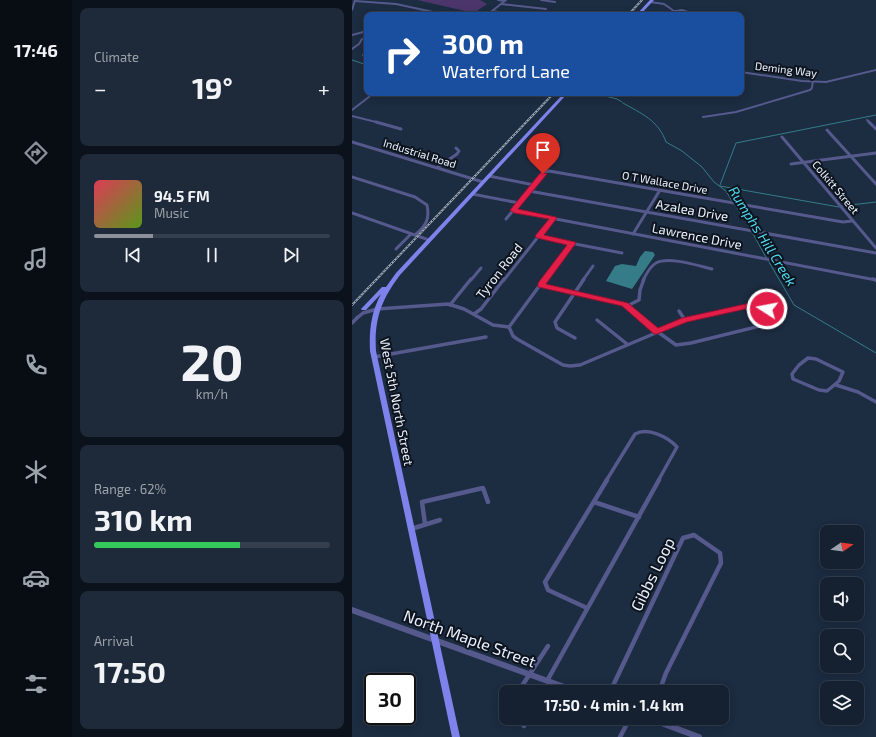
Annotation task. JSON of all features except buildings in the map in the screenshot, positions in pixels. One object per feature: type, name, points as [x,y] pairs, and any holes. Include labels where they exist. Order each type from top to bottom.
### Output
[{"type":"main road","points":[[641,12],[651,1]]},
{"type":"main road","name":"West 5th North Street","points":[[456,737],[374,358],[372,336],[374,317],[389,286],[429,240],[563,96]]},
{"type":"main road","points":[[374,317],[364,311],[384,288],[389,286]]},
{"type":"street","points":[[352,10],[355,0],[396,4],[433,12]]},
{"type":"street","points":[[498,0],[505,1]]},
{"type":"street","points":[[541,0],[555,2]]},
{"type":"street","points":[[492,11],[505,1]]},
{"type":"street","points":[[651,1],[664,4],[674,11],[682,10],[688,12]]},
{"type":"street","points":[[501,4],[546,9]]},
{"type":"street","points":[[492,11],[500,12]]},
{"type":"street","points":[[352,35],[364,31]]},
{"type":"street","points":[[352,49],[364,39]]},
{"type":"street","name":"Deming Way","points":[[744,72],[812,82],[834,81],[852,75],[876,70]]},
{"type":"street","points":[[703,117],[735,112],[805,92],[812,88],[814,71]]},
{"type":"street","points":[[352,110],[370,96]]},
{"type":"street","points":[[352,116],[402,129]]},
{"type":"street","points":[[866,120],[876,129]]},
{"type":"street","points":[[826,130],[876,184]]},
{"type":"street","name":"Colkitt Street","points":[[782,137],[876,248]]},
{"type":"street","name":"Industrial Road","points":[[352,142],[438,167],[483,182]]},
{"type":"street","points":[[438,167],[457,154],[458,151],[456,148]]},
{"type":"street","points":[[791,164],[876,153]]},
{"type":"street","name":"O T Wallace Drive","points":[[534,185],[546,171],[555,171],[843,222],[852,221]]},
{"type":"street","points":[[489,176],[534,185]]},
{"type":"street","points":[[352,177],[415,197],[427,205],[429,212],[428,221],[424,229],[415,235]]},
{"type":"street","points":[[506,219],[534,185]]},
{"type":"street","points":[[633,234],[660,190]]},
{"type":"street","name":"Azalea Drive","points":[[528,191],[876,253]]},
{"type":"street","points":[[472,194],[519,203]]},
{"type":"street","name":"Lawrence Drive","points":[[514,210],[876,280]]},
{"type":"street","points":[[352,213],[429,240]]},
{"type":"street","name":"Tyron Road","points":[[474,314],[481,309],[553,218]]},
{"type":"street","points":[[396,249],[411,234]]},
{"type":"street","points":[[538,237],[622,253]]},
{"type":"street","points":[[509,327],[572,243]]},
{"type":"street","points":[[627,306],[639,301],[641,298],[640,287],[656,263],[661,261],[670,261],[712,269]]},
{"type":"street","points":[[575,338],[557,328],[555,322],[593,266]]},
{"type":"street","points":[[450,305],[481,268]]},
{"type":"street","points":[[509,327],[513,336],[517,339],[555,361],[570,367],[580,365],[627,344],[657,332],[685,320],[759,304],[765,307],[776,320],[774,324],[681,345],[672,344],[657,332],[627,306],[622,303],[540,285]]},
{"type":"street","points":[[352,323],[364,311],[411,308],[436,304],[450,305],[464,309],[493,325],[509,327]]},
{"type":"street","points":[[679,311],[685,320]]},
{"type":"street","points":[[597,320],[627,344]]},
{"type":"street","points":[[374,358],[486,337]]},
{"type":"street","points":[[808,358],[816,359],[843,372],[842,377],[836,385],[827,392],[819,390],[793,379],[792,374],[799,365],[808,358]]},
{"type":"street","points":[[836,385],[858,392],[876,402]]},
{"type":"street","points":[[547,681],[677,448],[673,442],[646,431],[640,431],[636,434],[547,579],[545,585],[552,593],[587,608]]},
{"type":"street","points":[[425,524],[422,502],[483,488],[488,502]]},
{"type":"street","points":[[594,502],[639,517]]},
{"type":"street","points":[[411,529],[440,520]]},
{"type":"street","name":"Gibbs Loop","points":[[613,685],[683,538],[694,535],[720,552],[722,555],[721,563],[662,685]]},
{"type":"street","name":"North Maple Street","points":[[352,610],[558,685]]},
{"type":"street","points":[[522,685],[548,646]]},
{"type":"street","points":[[620,737],[626,725]]},
{"type":"street","points":[[667,725],[699,737]]},
{"type":"shaded area","points":[[417,0],[480,0],[487,4],[475,12]]},
{"type":"shaded area","points":[[645,251],[653,252],[655,255],[632,289],[606,281],[615,266],[622,264],[636,266],[640,257]]},
{"type":"waterway","name":"Rumphs Hill Creek","points":[[352,60],[364,64]]},
{"type":"waterway","name":"Rumphs Hill Creek","points":[[605,96],[622,102]]},
{"type":"waterway","name":"Rumphs Hill Creek","points":[[623,103],[649,118],[659,128],[666,142],[682,151],[702,167],[714,182],[726,191],[732,201]]},
{"type":"waterway","points":[[720,185],[736,143],[876,115]]},
{"type":"waterway","points":[[720,186],[839,207]]},
{"type":"waterway","points":[[842,206],[876,202]]},
{"type":"waterway","name":"Rumphs Hill Creek","points":[[735,205],[751,229]]},
{"type":"waterway","name":"Rumphs Hill Creek","points":[[752,232],[767,259]]},
{"type":"waterway","name":"Rumphs Hill Creek","points":[[769,262],[794,305],[876,353]]},
{"type":"railway","points":[[631,12],[642,0]]},
{"type":"railway","points":[[352,305],[551,96]]},
{"type":"route","points":[[543,174],[514,210],[553,218],[539,236],[572,243],[540,285],[625,304],[657,332],[685,320],[759,304],[763,305],[767,309]]}]
